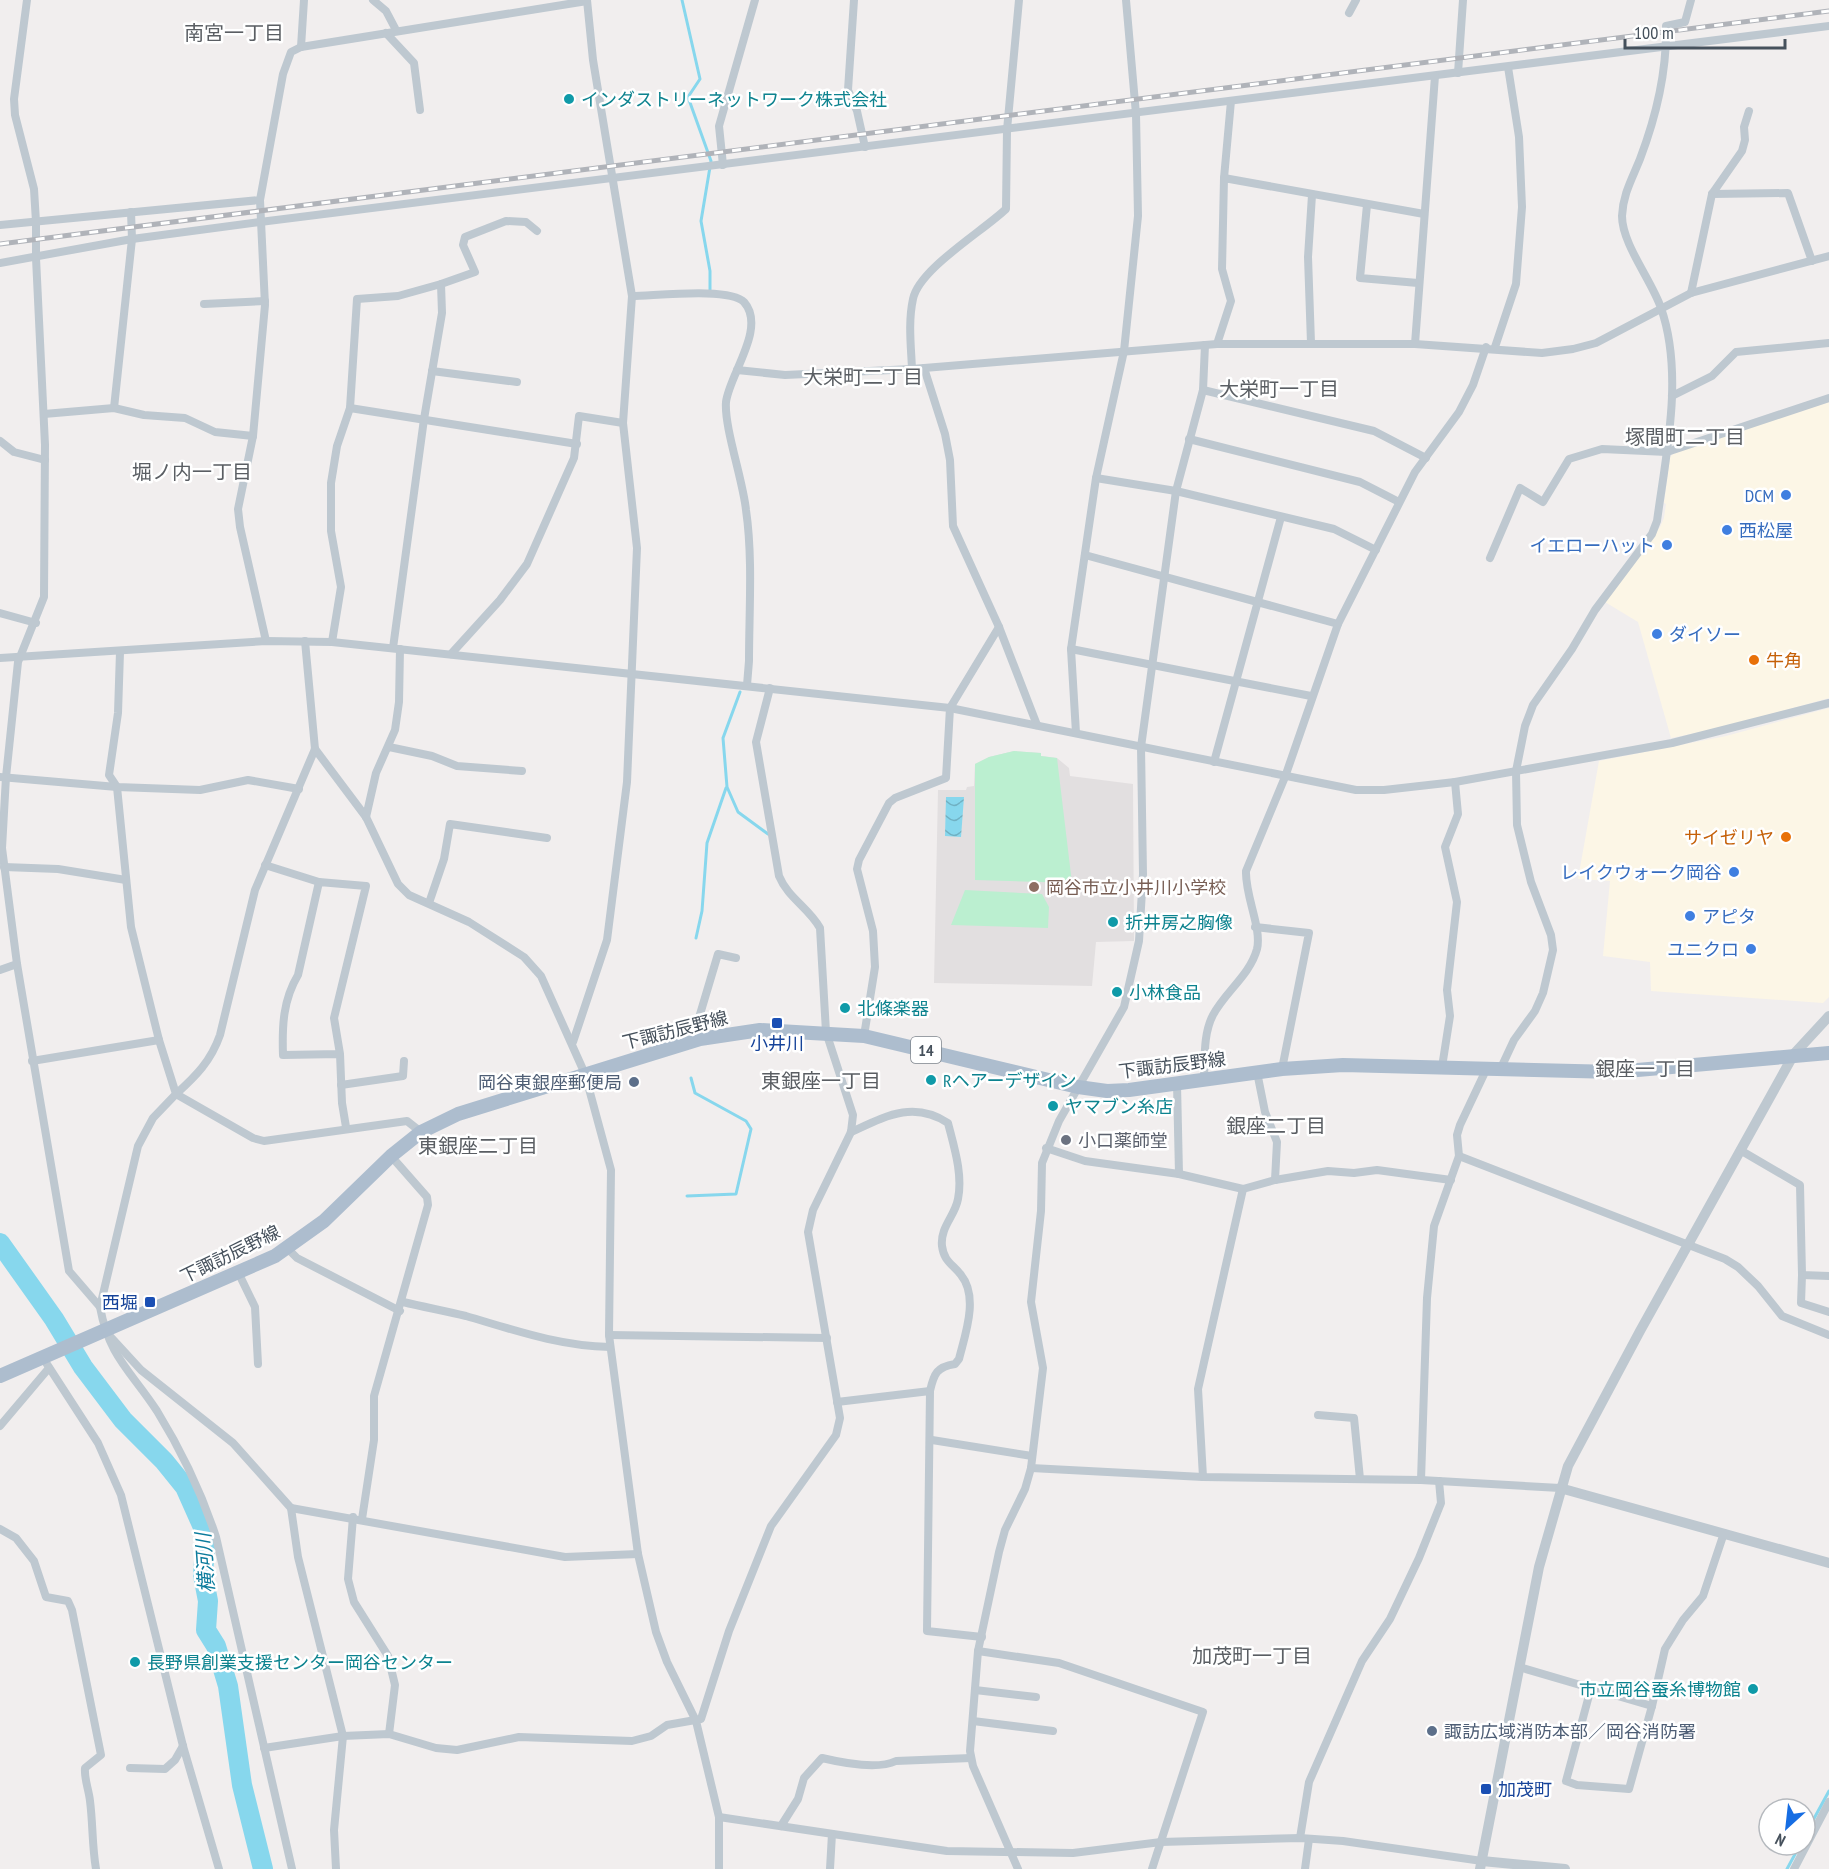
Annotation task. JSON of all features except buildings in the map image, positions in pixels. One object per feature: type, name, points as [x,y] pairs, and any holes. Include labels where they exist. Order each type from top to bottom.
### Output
[{"type":"main road","name":"下諏訪辰野線","points":[[0,1376],[46,1361],[100,1333],[239,1274],[287,1248],[324,1221],[391,1156],[422,1132],[458,1114],[700,1039],[760,1030],[826,1032],[864,1036],[1078,1087],[1107,1091],[1282,1069],[1343,1065],[1615,1072],[1794,1054],[1829,1053]]},
{"type":"street","points":[[27,0],[14,99],[15,115],[34,189],[36,222],[45,460],[44,597],[36,623],[26,640],[23,655],[18,662],[3,777],[1,856],[32,1061],[69,1271],[100,1307]]},
{"type":"street","points":[[301,47],[304,0]]},
{"type":"street","points":[[373,0],[386,11],[396,30]]},
{"type":"street","points":[[723,165],[719,126],[755,0]]},
{"type":"street","points":[[854,0],[848,90],[857,111],[865,147]]},
{"type":"street","points":[[912,369],[910,324],[913,298],[919,283],[983,225],[1006,209],[1007,130],[1019,0]]},
{"type":"street","points":[[1076,734],[1071,649],[1096,478],[1124,351],[1138,216],[1136,114],[1126,0]]},
{"type":"street","points":[[1349,13],[1356,0]]},
{"type":"street","points":[[1458,73],[1463,0]]},
{"type":"street","points":[[1500,1070],[1514,1040],[1535,1011],[1543,993],[1553,950],[1551,934],[1531,882],[1517,825],[1516,771],[1525,726],[1533,705],[1572,649],[1595,610],[1652,534],[1657,521],[1672,422],[1670,357],[1662,309],[1627,236],[1622,218],[1624,194],[1652,122],[1666,47],[1666,26],[1685,22],[1691,0]]},
{"type":"street","points":[[266,641],[238,509],[253,436],[265,301],[260,200],[283,74],[291,52],[301,47],[396,30],[587,1],[593,60],[632,296],[623,423],[637,548],[627,782],[607,940],[573,1042]]},
{"type":"street","points":[[0,264],[132,239],[260,222],[1829,26]]},
{"type":"street","points":[[386,33],[414,63],[420,110]]},
{"type":"street","points":[[1204,1080],[1207,1037],[1212,1016],[1253,959],[1258,947],[1246,884],[1246,871],[1285,777],[1311,696],[1338,624],[1399,502],[1426,458],[1459,412],[1491,347],[1516,284],[1522,207],[1519,137],[1508,67]]},
{"type":"street","points":[[1415,344],[1435,76]]},
{"type":"street","points":[[1217,344],[1231,301],[1222,269],[1224,178],[1231,101]]},
{"type":"street","points":[[1690,293],[1712,194],[1742,151],[1745,140],[1744,127],[1749,111]]},
{"type":"street","points":[[1224,178],[1424,214]]},
{"type":"street","points":[[1712,194],[1788,193],[1812,261]]},
{"type":"street","points":[[1311,343],[1308,257],[1312,195]]},
{"type":"street","points":[[0,225],[260,200]]},
{"type":"street","points":[[1367,205],[1360,278],[1418,283]]},
{"type":"street","points":[[114,408],[132,239],[131,212]]},
{"type":"street","points":[[332,642],[341,587],[331,531],[331,483],[336,446],[350,408],[357,299],[398,296],[475,272],[463,245],[465,237],[506,221],[526,222],[537,231]]},
{"type":"street","points":[[737,370],[784,375],[912,369],[1217,344],[1415,344],[1542,352],[1573,350],[1596,343],[1690,293],[1829,256]]},
{"type":"street","points":[[366,818],[376,773],[389,747],[399,702],[397,648],[424,418],[442,312],[441,284]]},
{"type":"street","points":[[632,296],[714,294],[733,296],[743,301],[748,308],[751,326],[726,400],[726,411],[747,513],[749,661],[747,685]]},
{"type":"street","points":[[204,304],[265,301]]},
{"type":"street","points":[[1672,396],[1712,376],[1736,352],[1829,343]]},
{"type":"street","points":[[1018,1869],[983,1794],[971,1758],[978,1651],[1005,1530],[1025,1489],[1031,1468],[1043,1368],[1030,1302],[1041,1211],[1042,1163],[1046,1148],[1078,1087],[1124,1007],[1139,941],[1143,874],[1141,747],[1176,490],[1203,390],[1205,345]]},
{"type":"street","points":[[924,368],[945,434],[950,460],[953,526],[999,627],[1037,725]]},
{"type":"street","points":[[432,371],[517,382]]},
{"type":"street","points":[[1203,390],[1374,431],[1426,458]]},
{"type":"street","points":[[1490,558],[1520,488],[1543,502],[1569,459],[1602,449],[1667,452],[1829,398]]},
{"type":"street","points":[[44,414],[114,408],[185,418],[214,432],[253,436]]},
{"type":"street","points":[[350,408],[577,444]]},
{"type":"street","points":[[451,654],[500,600],[527,564],[574,458],[579,416],[623,423]]},
{"type":"street","points":[[1189,440],[1360,482],[1399,502]]},
{"type":"street","points":[[0,441],[14,452],[45,460]]},
{"type":"street","points":[[1096,478],[1176,490],[1334,529],[1376,550]]},
{"type":"street","points":[[1214,762],[1281,517]]},
{"type":"street","points":[[1085,555],[1338,624]]},
{"type":"street","points":[[0,613],[36,623]]},
{"type":"street","points":[[864,1036],[875,967],[873,931],[857,869],[859,860],[889,803],[895,798],[946,778],[950,708],[999,627]]},
{"type":"street","points":[[0,658],[266,641],[332,642],[397,648],[950,708],[1356,790],[1384,790],[1455,782],[1672,743],[1829,703]]},
{"type":"street","points":[[292,1869],[216,1537],[205,1502],[158,1412],[100,1333],[100,1307],[107,1267],[138,1146],[153,1118],[201,1071],[213,1055],[220,1035],[255,890],[315,748],[305,641]]},
{"type":"street","points":[[1071,649],[1311,696]]},
{"type":"street","points":[[120,652],[118,713],[109,775],[117,787],[131,927],[159,1040],[176,1094],[253,1138],[264,1141],[346,1127],[407,1121],[422,1132]]},
{"type":"street","points":[[264,1748],[343,1736],[389,1734],[436,1748],[457,1750],[519,1737],[632,1741],[651,1736],[667,1725],[701,1719],[729,1631],[771,1526],[836,1435],[840,1418],[808,1222],[851,1132],[853,1115],[826,1032],[820,928],[816,920],[787,893],[779,876],[756,742],[770,688]]},
{"type":"street","points":[[389,747],[432,756],[457,766],[522,771]]},
{"type":"street","points":[[315,748],[366,818],[398,884],[409,895],[469,922],[524,957],[541,976],[573,1042],[585,1074],[610,1170],[609,1335],[638,1554],[656,1632],[678,1689],[696,1721],[719,1817],[719,1869]]},
{"type":"street","points":[[3,777],[117,787],[200,790],[248,780],[298,789]]},
{"type":"street","points":[[1442,1067],[1450,1016],[1447,990],[1457,902],[1445,847],[1458,814],[1455,782]]},
{"type":"street","points":[[429,903],[444,859],[450,824],[547,838]]},
{"type":"street","points":[[265,865],[319,882],[366,886],[334,1018],[340,1054],[346,1127]]},
{"type":"street","points":[[4,867],[57,869],[126,880]]},
{"type":"street","points":[[319,882],[298,975],[290,988],[282,1022],[283,1055],[340,1054]]},
{"type":"street","points":[[1255,927],[1310,933],[1282,1069]]},
{"type":"street","points":[[700,1039],[698,1021],[718,954],[736,958]]},
{"type":"street","points":[[0,970],[17,964]]},
{"type":"street","points":[[1481,1865],[1543,1550],[1560,1488],[1578,1443],[1794,1054],[1829,1016]]},
{"type":"street","points":[[32,1061],[159,1040]]},
{"type":"street","points":[[341,1085],[402,1076],[404,1061]]},
{"type":"street","points":[[1421,1480],[1429,1264],[1434,1226],[1459,1156],[1457,1135],[1460,1125],[1486,1070]]},
{"type":"street","points":[[1257,1072],[1265,1112],[1277,1142],[1275,1180]]},
{"type":"street","points":[[1177,1084],[1179,1174]]},
{"type":"street","points":[[851,1132],[898,1111],[930,1114],[948,1123],[957,1158],[959,1184],[958,1201],[944,1226],[942,1245],[947,1263],[961,1274],[968,1285],[969,1321],[958,1359],[955,1364],[941,1366],[934,1373],[930,1391],[932,1440],[927,1631],[982,1637]]},
{"type":"street","points":[[1046,1148],[1085,1161],[1179,1174],[1243,1189],[1275,1180],[1328,1171],[1354,1173],[1377,1170],[1451,1180]]},
{"type":"street","points":[[1740,1150],[1800,1185],[1801,1303],[1829,1312]]},
{"type":"street","points":[[389,1734],[395,1685],[388,1656],[354,1602],[348,1579],[357,1518],[374,1440],[374,1396],[401,1306],[428,1201],[428,1197],[391,1156]]},
{"type":"street","points":[[1459,1156],[1688,1244],[1738,1267],[1782,1316],[1829,1335]]},
{"type":"street","points":[[1203,1477],[1198,1389],[1243,1189]]},
{"type":"street","points":[[287,1248],[297,1258],[401,1306],[464,1316],[541,1339],[580,1346],[610,1347]]},
{"type":"street","points":[[239,1274],[255,1307],[258,1364]]},
{"type":"street","points":[[1802,1275],[1829,1276]]},
{"type":"street","points":[[100,1333],[141,1370],[233,1443],[291,1508],[300,1568],[343,1736],[334,1830],[336,1869]]},
{"type":"street","points":[[609,1335],[827,1338]]},
{"type":"street","points":[[0,1426],[46,1361],[98,1443],[122,1495],[183,1746],[219,1869]]},
{"type":"street","points":[[837,1402],[930,1391]]},
{"type":"street","points":[[1318,1415],[1354,1418],[1359,1479]]},
{"type":"street","points":[[932,1440],[1032,1456]]},
{"type":"street","points":[[1031,1468],[1203,1477],[1421,1480],[1560,1488],[1829,1563]]},
{"type":"street","points":[[1300,1838],[1309,1782],[1362,1661],[1390,1619],[1419,1558],[1441,1503],[1439,1481]]},
{"type":"street","points":[[291,1508],[565,1557],[638,1554]]},
{"type":"street","points":[[0,1529],[16,1538],[34,1561],[46,1596],[68,1601],[72,1610],[101,1755],[85,1768],[96,1869]]},
{"type":"street","points":[[1591,1688],[1566,1781],[1577,1785],[1629,1789],[1665,1649],[1683,1620],[1703,1596],[1724,1533]]},
{"type":"street","points":[[978,1651],[1059,1663],[1203,1712],[1152,1869]]},
{"type":"street","points":[[1519,1667],[1652,1706]]},
{"type":"street","points":[[975,1690],[1036,1697]]},
{"type":"street","points":[[973,1721],[1053,1731]]},
{"type":"street","points":[[130,1768],[165,1769],[175,1760],[183,1746]]},
{"type":"street","points":[[781,1826],[798,1799],[804,1778],[822,1758],[853,1765],[887,1765],[896,1761],[971,1758]]},
{"type":"street","points":[[1794,1869],[1829,1802]]},
{"type":"street","points":[[719,1817],[947,1851],[1073,1853],[1161,1842],[1300,1838],[1343,1841],[1481,1865],[1565,1869]]},
{"type":"street","points":[[830,1869],[832,1834]]},
{"type":"street","points":[[1305,1869],[1310,1839]]},
{"type":"shaded area","points":[[1829,402],[1829,698],[1721,728],[1671,738],[1638,622],[1605,602],[1660,527],[1666,504],[1664,503],[1670,457],[1674,453]]},
{"type":"shaded area","name":"レイクウォーク岡谷","points":[[1829,708],[1829,997],[1823,1003],[1651,991],[1650,962],[1603,956],[1610,881],[1578,879],[1599,761],[1726,736]]},
{"type":"shaded area","name":"岡谷市立小井川小学校","points":[[1014,751],[1041,753],[1041,756],[1057,758],[1069,768],[1070,776],[1133,784],[1134,941],[1096,942],[1092,986],[934,983],[938,790],[966,790],[967,787],[974,786],[975,764],[989,757]]},
{"type":"green space","points":[[1014,751],[1041,753],[1041,756],[1057,758],[1072,883],[975,880],[975,764],[989,757]]},
{"type":"green space","points":[[965,890],[1042,894],[1049,907],[1048,928],[951,925]]},
{"type":"water","points":[[946,797],[964,797],[961,837],[945,836]]},
{"type":"waterway","points":[[682,0],[700,79],[688,97],[711,161],[701,221],[710,271],[710,290]]},
{"type":"waterway","points":[[740,692],[723,738],[727,787],[738,812],[768,834]]},
{"type":"waterway","points":[[696,938],[702,911],[707,843],[726,788]]},
{"type":"waterway","points":[[687,1196],[736,1194],[751,1129],[746,1121],[695,1093],[691,1078]]},
{"type":"waterway","name":"横河川","points":[[0,1243],[54,1319],[83,1367],[123,1420],[164,1461],[185,1487],[206,1534],[203,1575],[208,1601],[206,1630],[216,1646],[228,1686],[242,1785],[263,1869]]},
{"type":"waterway","points":[[1817,1813],[1829,1791]]},
{"type":"waterway","points":[[1787,1869],[1794,1857]]},
{"type":"railway","points":[[0,244],[1829,11]]},
{"type":"place","name":"インダストリーネットワーク株式会社","points":[[569,99]]},
{"type":"place","name":"DCM","points":[[1786,495]]},
{"type":"place","name":"西松屋","points":[[1727,530]]},
{"type":"place","name":"イエローハット","points":[[1667,545]]},
{"type":"place","name":"ダイソー","points":[[1657,634]]},
{"type":"place","name":"牛角","points":[[1754,660]]},
{"type":"place","name":"サイゼリヤ","points":[[1786,837]]},
{"type":"place","name":"レイクウォーク岡谷","points":[[1734,872]]},
{"type":"place","name":"岡谷市立小井川小学校","points":[[1034,887]]},
{"type":"place","name":"アピタ","points":[[1690,916]]},
{"type":"place","name":"折井房之胸像","points":[[1113,922]]},
{"type":"place","name":"ユニクロ","points":[[1751,949]]},
{"type":"place","name":"小林食品","points":[[1117,992]]},
{"type":"place","name":"北條楽器","points":[[845,1008]]},
{"type":"place","name":"小井川","points":[[777,1023]]},
{"type":"place","name":"Rヘアーデザイン","points":[[931,1080]]},
{"type":"place","name":"岡谷東銀座郵便局","points":[[634,1082]]},
{"type":"place","name":"ヤマブン糸店","points":[[1053,1106]]},
{"type":"place","name":"小口薬師堂","points":[[1066,1140]]},
{"type":"place","name":"西堀","points":[[150,1302]]},
{"type":"place","name":"長野県創業支援センター岡谷センター","points":[[135,1662]]},
{"type":"place","name":"市立岡谷蚕糸博物館","points":[[1753,1689]]},
{"type":"place","name":"諏訪広域消防本部／岡谷消防署","points":[[1432,1731]]},
{"type":"place","name":"加茂町","points":[[1486,1789]]},
{"type":"district","name":"南宮一丁目","points":[[234,33]]},
{"type":"district","name":"大栄町二丁目","points":[[863,377]]},
{"type":"district","name":"大栄町一丁目","points":[[1279,389]]},
{"type":"district","name":"塚間町二丁目","points":[[1685,437]]},
{"type":"district","name":"堀ノ内一丁目","points":[[192,472]]},
{"type":"district","name":"銀座一丁目","points":[[1645,1069]]},
{"type":"district","name":"東銀座一丁目","points":[[821,1081]]},
{"type":"district","name":"銀座二丁目","points":[[1276,1126]]},
{"type":"district","name":"東銀座二丁目","points":[[478,1146]]},
{"type":"district","name":"加茂町一丁目","points":[[1252,1656]]}]
